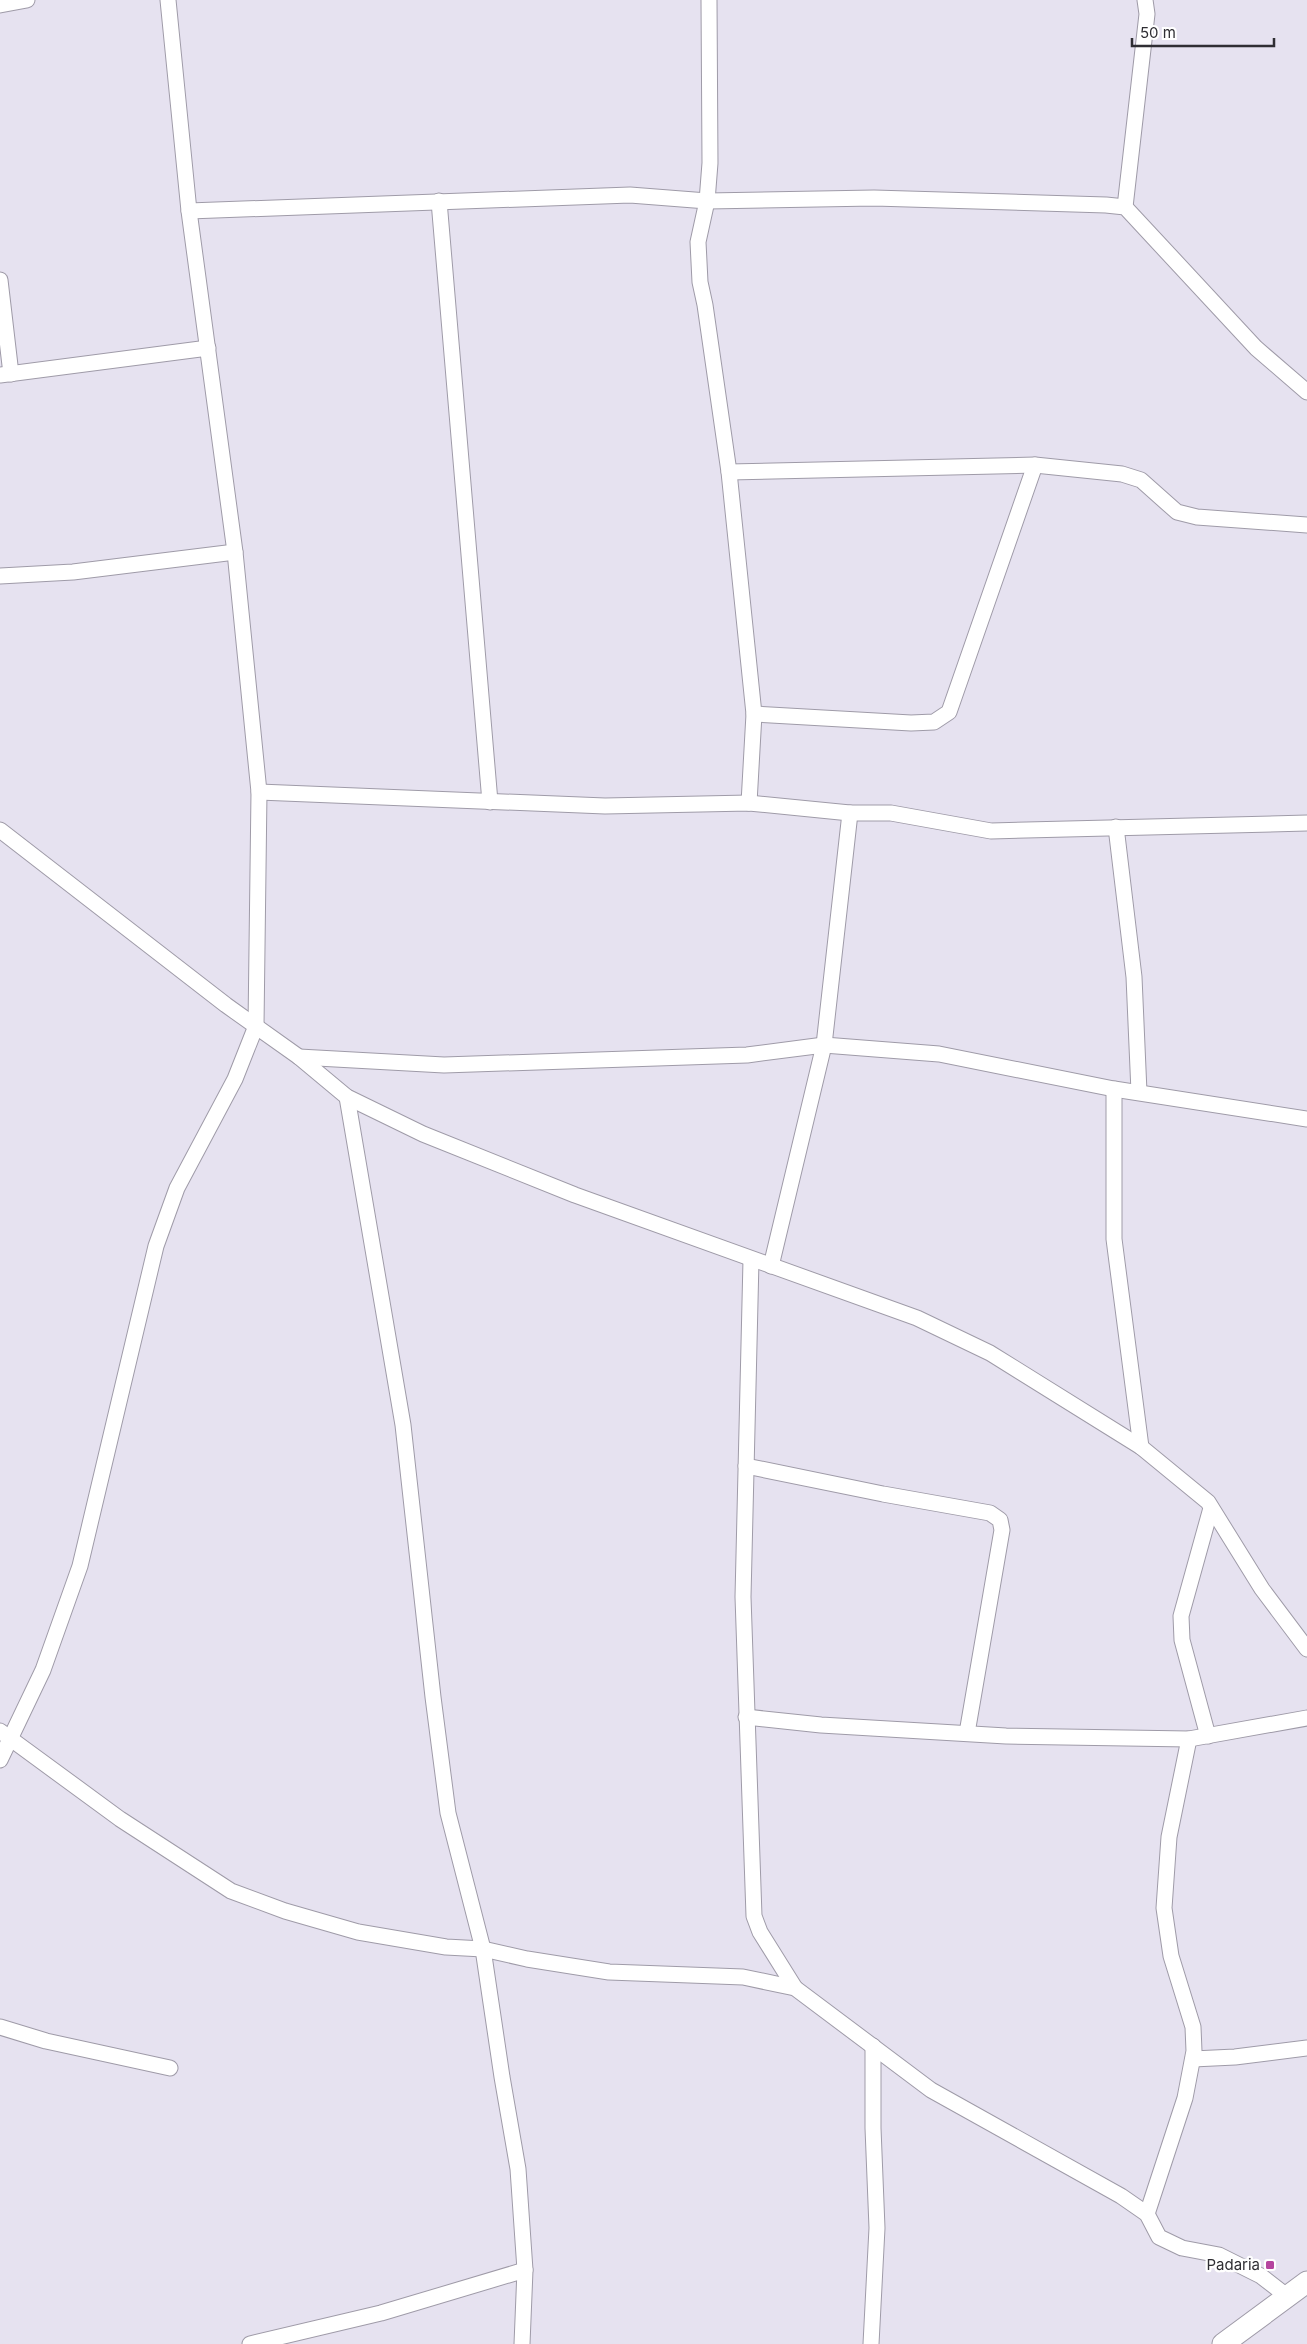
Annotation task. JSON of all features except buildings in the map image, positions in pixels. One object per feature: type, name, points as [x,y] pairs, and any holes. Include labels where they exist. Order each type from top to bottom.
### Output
[{"type":"street","points":[[0,5],[27,0]]},
{"type":"street","points":[[0,1760],[5,1734],[43,1670],[80,1566],[156,1246],[177,1188],[235,1080],[256,1026],[259,792],[234,552],[189,211],[168,0]]},
{"type":"street","points":[[710,0],[711,134],[707,201],[698,242],[700,282],[729,472],[754,714],[749,803]]},
{"type":"street","points":[[1125,207],[1147,14],[1145,0]]},
{"type":"street","points":[[189,211],[630,195],[707,201],[874,198],[1125,207],[1256,348],[1307,392]]},
{"type":"street","points":[[439,201],[490,802]]},
{"type":"street","points":[[0,280],[6,375],[208,348]]},
{"type":"street","points":[[729,472],[1035,464],[1122,474],[1141,480],[1177,512],[1197,517],[1307,525]]},
{"type":"street","points":[[754,714],[911,723],[934,722],[949,712],[1035,464]]},
{"type":"street","points":[[0,576],[73,572],[234,552]]},
{"type":"street","points":[[259,792],[606,806],[749,803],[850,813],[890,813],[991,831],[1307,822]]},
{"type":"street","points":[[770,1266],[824,1045],[850,813]]},
{"type":"street","points":[[1116,827],[1134,977],[1138,1092]]},
{"type":"street","points":[[0,830],[299,1057],[347,1097],[423,1134],[574,1195],[917,1318],[982,1350],[1141,1447],[1208,1502],[1262,1589],[1307,1649]]},
{"type":"street","points":[[299,1057],[444,1065],[747,1055],[824,1045],[939,1054],[1114,1089],[1307,1119]]},
{"type":"street","points":[[1114,1089],[1114,1239],[1141,1447]]},
{"type":"street","points":[[347,1097],[403,1425],[433,1697],[448,1813],[483,1949],[518,2169],[525,2270],[522,2344]]},
{"type":"street","points":[[751,1260],[743,1597],[754,1916],[760,1932],[796,1988],[931,2090],[1121,2196],[1147,2214],[1159,2237],[1182,2248],[1220,2255],[1261,2276],[1288,2297]]},
{"type":"street","points":[[746,1466],[883,1494],[990,1513],[1000,1520],[1002,1530],[967,1733]]},
{"type":"street","points":[[1208,1736],[1182,1640],[1181,1616],[1211,1508]]},
{"type":"street","points":[[746,1717],[821,1725],[967,1733],[1189,1739],[1307,1718]]},
{"type":"street","points":[[5,1734],[120,1819],[231,1891],[285,1911],[358,1932],[446,1947],[483,1949],[527,1960],[609,1972],[742,1977],[796,1988]]},
{"type":"street","points":[[1147,2214],[1185,2098],[1193,2059],[1193,2027],[1171,1956],[1164,1908],[1169,1837],[1189,1739]]},
{"type":"street","points":[[0,2027],[46,2041],[170,2068]]},
{"type":"street","points":[[871,2344],[877,2228],[873,2128],[873,2046]]},
{"type":"street","points":[[1193,2059],[1235,2058],[1307,2048]]},
{"type":"street","points":[[250,2344],[381,2313],[525,2270]]},
{"type":"street","points":[[1223,2344],[1307,2282]]},
{"type":"place","name":"Padaria","points":[[1270,2265]]}]
